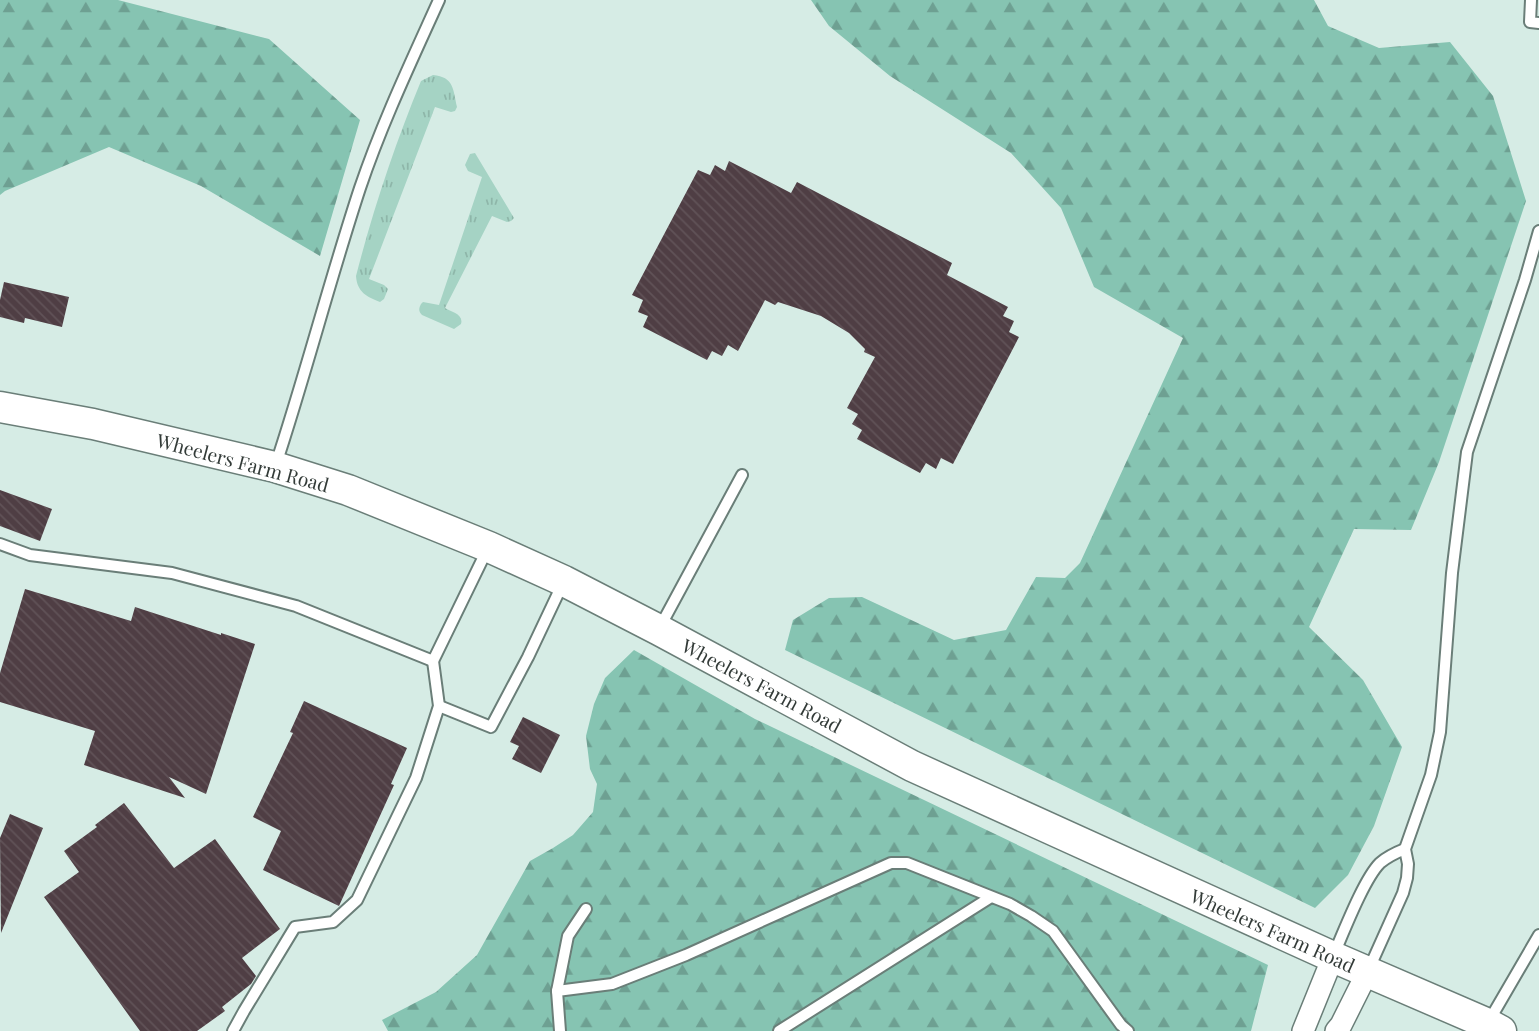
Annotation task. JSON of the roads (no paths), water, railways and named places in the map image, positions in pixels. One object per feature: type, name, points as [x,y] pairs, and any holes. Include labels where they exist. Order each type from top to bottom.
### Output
[{"type":"main road","name":"Wheelers Farm Road","points":[[0,407],[93,424],[275,467],[348,490],[489,547],[564,581],[659,630],[912,766],[1494,1027]]},
{"type":"street","points":[[1303,1031],[1333,957]]},
{"type":"street","points":[[1336,1031],[1367,972]]},
{"type":"lane","points":[[275,467],[296,406],[360,188],[388,112],[439,0]]},
{"type":"lane","points":[[1531,0],[1530,22],[1539,23]]},
{"type":"lane","points":[[1367,972],[1403,893],[1408,864],[1405,849],[1431,775],[1440,732],[1452,573],[1467,452],[1525,280],[1539,230]]},
{"type":"lane","points":[[659,630],[742,475]]},
{"type":"lane","points":[[0,544],[30,555],[172,573],[296,606],[433,661]]},
{"type":"lane","points":[[233,1031],[295,927],[333,922],[357,900],[416,778],[439,706],[433,661],[489,547]]},
{"type":"lane","points":[[439,706],[491,727],[564,581]]},
{"type":"lane","points":[[1333,957],[1367,882],[1378,866],[1405,849]]},
{"type":"lane","points":[[557,991],[612,984],[686,955],[891,863],[907,863],[991,897],[1031,916],[1053,931],[1128,1031]]},
{"type":"lane","points":[[779,1031],[991,897]]},
{"type":"lane","points":[[559,1031],[557,991],[568,936],[586,909]]},
{"type":"lane","points":[[1494,1027],[1539,935]]}]
